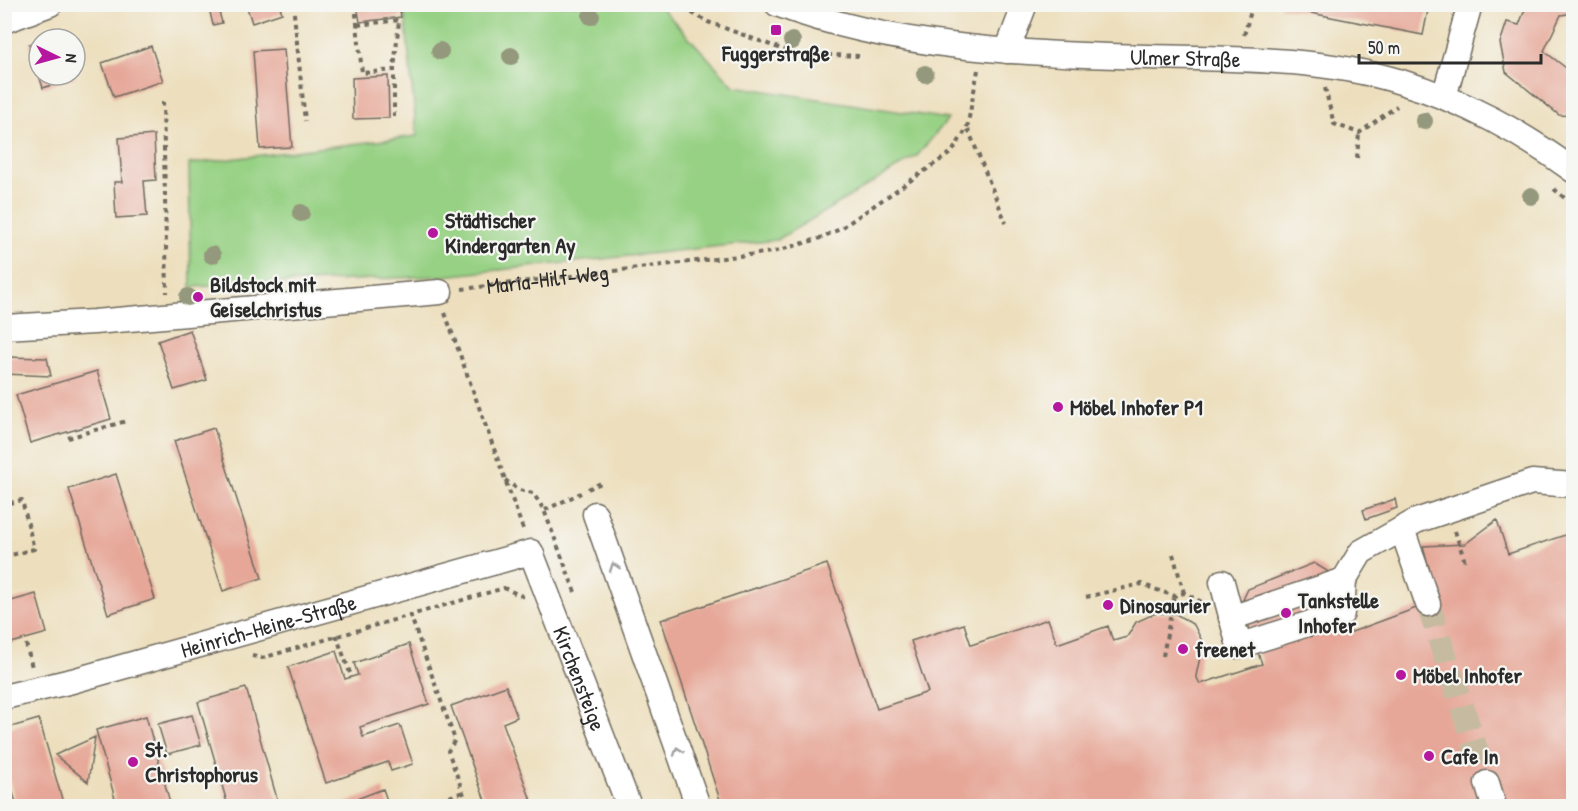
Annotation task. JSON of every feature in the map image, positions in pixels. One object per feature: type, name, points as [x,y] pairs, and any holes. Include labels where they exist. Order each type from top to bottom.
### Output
[{"type":"street","points":[[4,21],[50,4]]},
{"type":"street","points":[[1006,51],[1025,4]]},
{"type":"street","points":[[1444,97],[1470,4]]},
{"type":"street","name":"Ulmer Straße","points":[[793,7],[858,30],[981,49],[1149,57],[1237,58],[1327,67],[1399,81],[1444,97],[1545,149],[1574,171]]},
{"type":"street","points":[[4,327],[167,316],[440,292]]},
{"type":"street","points":[[1222,582],[1239,646],[1342,613],[1344,580],[1361,552],[1416,520],[1532,482],[1574,485]]},
{"type":"street","points":[[595,514],[698,807]]},
{"type":"street","points":[[1402,529],[1428,604]]},
{"type":"street","name":"Heinrich-Heine-Straße","points":[[4,697],[72,681],[531,552]]},
{"type":"street","name":"Kirchensteige","points":[[531,552],[629,807]]},
{"type":"street","points":[[1231,618],[1344,580]]},
{"type":"street","points":[[1306,626],[1309,591]]},
{"type":"street","points":[[1273,636],[1276,602]]},
{"type":"street","points":[[1487,783],[1494,807]]},
{"type":"path","points":[[293,4],[305,122]]},
{"type":"path","points":[[355,4],[362,73],[394,70]]},
{"type":"path","points":[[1237,58],[1253,4]]},
{"type":"path","points":[[358,25],[399,20],[394,70],[394,117]]},
{"type":"path","name":"Maria-Hilf-Weg","points":[[440,292],[791,248],[840,229],[871,210],[952,152],[968,129],[981,49]]},
{"type":"path","points":[[1327,67],[1324,92],[1334,124],[1359,133]]},
{"type":"path","points":[[1359,133],[1397,107],[1399,81]]},
{"type":"path","points":[[163,102],[167,316]]},
{"type":"path","points":[[968,129],[991,192],[1006,223]]},
{"type":"path","points":[[1357,158],[1359,133]]},
{"type":"path","points":[[1574,227],[1574,243]]},
{"type":"path","points":[[440,292],[447,320],[531,552]]},
{"type":"path","points":[[68,438],[126,422]]},
{"type":"path","points":[[544,510],[601,483]]},
{"type":"path","points":[[4,557],[34,549],[22,500],[6,504]]},
{"type":"path","points":[[1449,510],[1466,564]]},
{"type":"path","points":[[1173,554],[1184,593]]},
{"type":"path","points":[[1086,597],[1141,584],[1174,596],[1184,593],[1231,618]]},
{"type":"path","points":[[400,588],[455,740],[448,752],[468,807]]},
{"type":"path","points":[[240,632],[247,652],[254,657],[262,658],[504,588],[540,604],[574,591]]},
{"type":"path","points":[[1162,656],[1174,596]]},
{"type":"path","points":[[336,635],[350,672]]},
{"type":"path","points":[[424,807],[463,792]]},
{"type":"green space","points":[[404,5],[659,5],[734,86],[948,119],[917,156],[777,240],[444,276],[191,287],[189,164],[417,136]]},
{"type":"building","points":[[208,4],[217,4],[222,23],[213,25]]},
{"type":"building","points":[[246,4],[279,4],[282,13],[252,23]]},
{"type":"building","points":[[357,4],[399,4],[401,17],[360,22]]},
{"type":"building","points":[[1527,4],[1574,4],[1574,13],[1561,15],[1544,51],[1574,74],[1574,116],[1559,115],[1506,72],[1500,43],[1507,22],[1519,25]]},
{"type":"building","points":[[1281,5],[1429,5],[1423,35],[1280,7]]},
{"type":"building","points":[[151,46],[163,81],[114,97],[102,63]]},
{"type":"building","points":[[284,49],[292,147],[260,149],[253,51]]},
{"type":"building","points":[[388,76],[389,118],[353,119],[352,78]]},
{"type":"building","points":[[154,135],[156,180],[144,181],[147,216],[116,218],[114,182],[122,182],[119,138]]},
{"type":"building","points":[[190,330],[207,380],[174,390],[158,341]]},
{"type":"building","points":[[4,357],[47,358],[51,376],[4,374]]},
{"type":"building","points":[[97,371],[111,419],[30,443],[16,395]]},
{"type":"building","points":[[214,428],[262,578],[223,591],[174,441]]},
{"type":"building","points":[[116,474],[155,599],[108,614],[69,489]]},
{"type":"building","points":[[1395,499],[1397,508],[1366,519],[1363,510]]},
{"type":"building","name":"Möbel Inhofer","points":[[1497,520],[1508,554],[1574,532],[1574,806],[722,806],[661,620],[827,564],[877,709],[928,692],[911,641],[964,624],[971,645],[1048,619],[1057,644],[1108,626],[1113,641],[1127,637],[1136,622],[1156,613],[1176,614],[1194,625],[1203,643],[1196,676],[1200,684],[1262,664],[1241,604],[1248,589],[1314,563],[1327,571],[1349,633],[1438,600],[1423,546],[1465,544]]},
{"type":"building","points":[[36,594],[47,633],[4,645],[4,603]]},
{"type":"building","points":[[409,644],[429,704],[360,727],[363,737],[400,725],[413,764],[391,771],[388,762],[326,783],[288,667],[336,651],[345,679],[358,675],[354,663]]},
{"type":"building","points":[[506,686],[517,717],[503,723],[533,806],[487,806],[451,706]]},
{"type":"building","points":[[246,688],[279,806],[228,806],[198,702]]},
{"type":"building","points":[[192,715],[201,745],[167,754],[158,724]]},
{"type":"building","points":[[146,716],[171,806],[117,806],[96,730]]},
{"type":"building","points":[[39,719],[64,806],[17,806],[4,764],[4,729]]},
{"type":"building","points":[[95,737],[88,782],[55,755]]},
{"type":"building","points":[[383,789],[389,806],[338,806]]},
{"type":"tunnel","points":[[1428,604],[1487,783]]},
{"type":"place","name":"Fuggerstraße","points":[[776,30]]},
{"type":"place","name":"Städtischer Kindergarten Ay","points":[[433,233]]},
{"type":"place","name":"Bildstock mit Geiselchristus","points":[[198,297]]},
{"type":"place","name":"Möbel Inhofer P1","points":[[1058,407]]},
{"type":"place","name":"Dinosaurier","points":[[1108,605]]},
{"type":"place","name":"Tankstelle Inhofer","points":[[1286,613]]},
{"type":"place","name":"freenet","points":[[1183,649]]},
{"type":"place","name":"Möbel Inhofer","points":[[1401,675]]},
{"type":"place","name":"Cafe In","points":[[1429,756]]},
{"type":"place","name":"St. Christophorus","points":[[133,762]]}]
